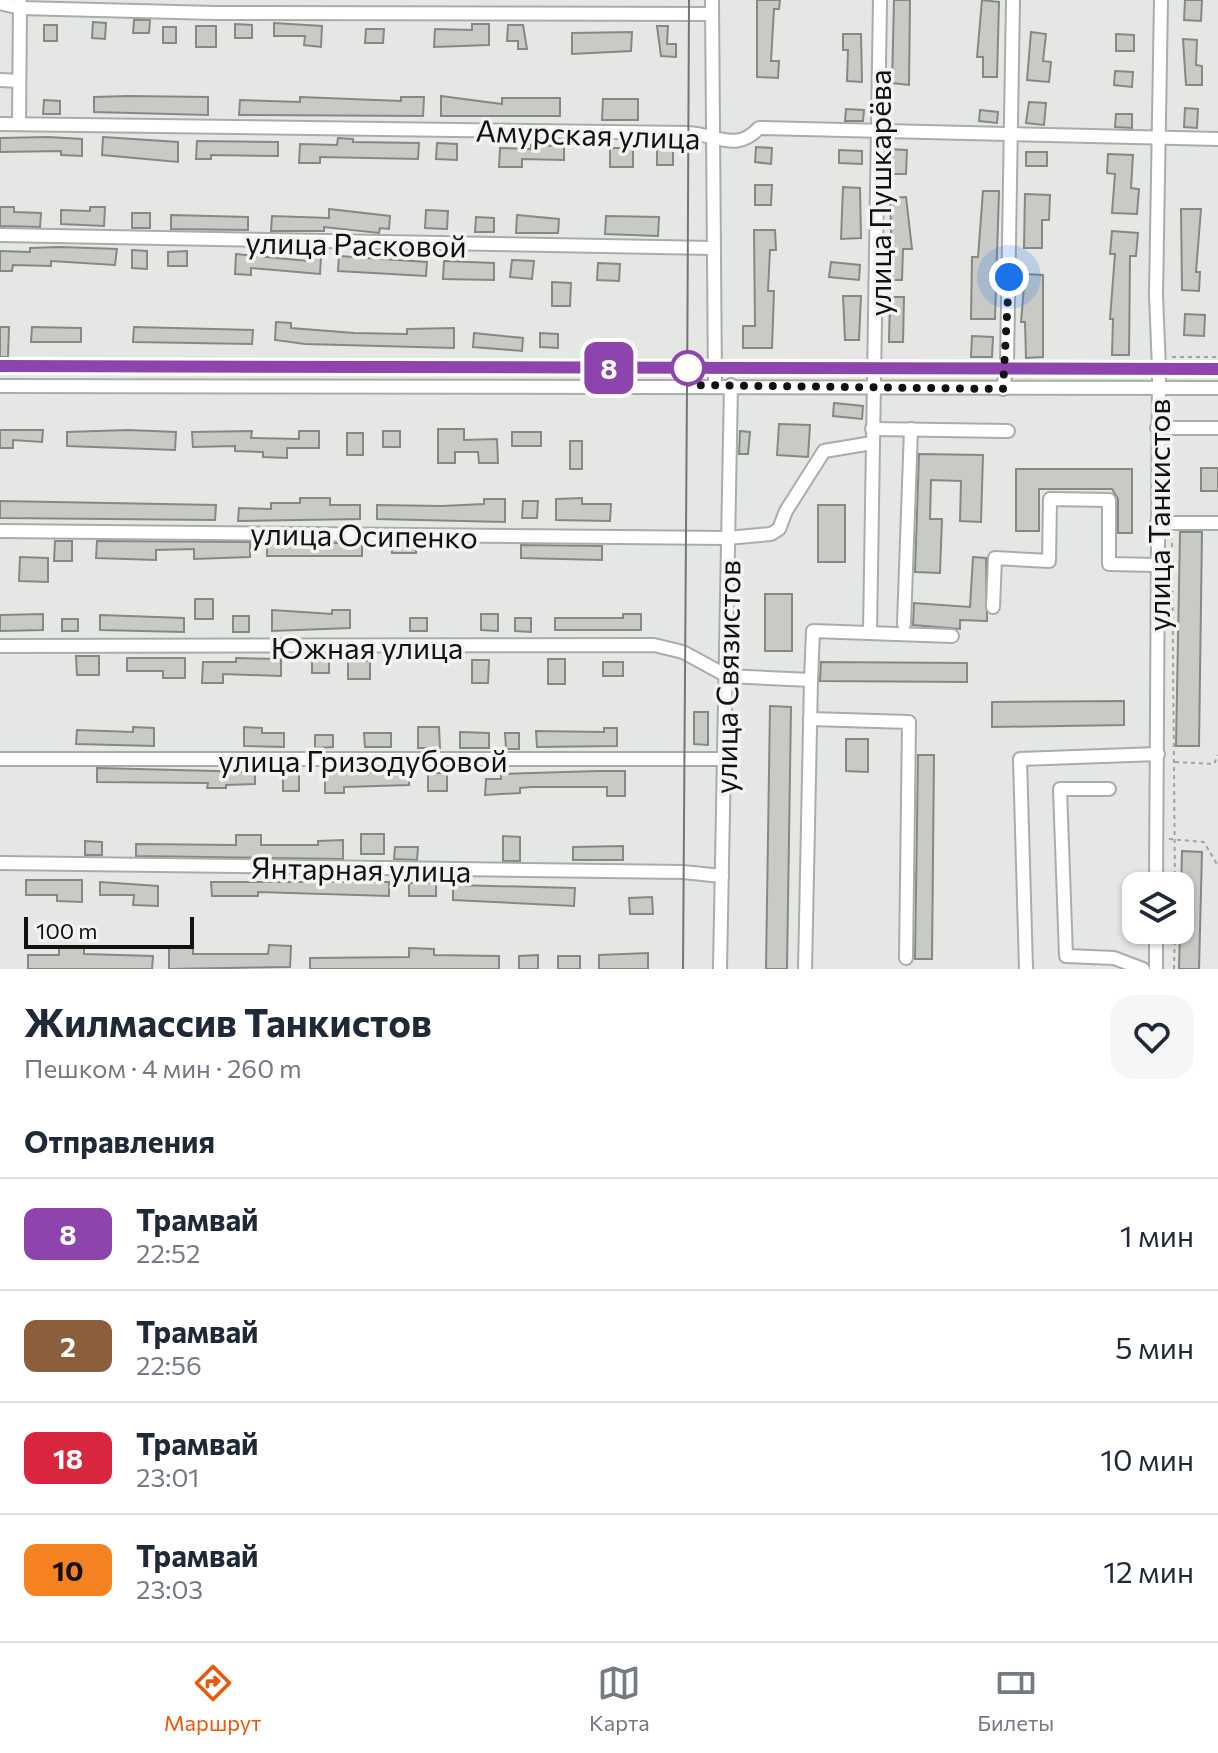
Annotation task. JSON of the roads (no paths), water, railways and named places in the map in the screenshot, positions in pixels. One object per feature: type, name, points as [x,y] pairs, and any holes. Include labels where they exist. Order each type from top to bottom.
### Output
[{"type":"street","points":[[712,0],[715,385]]},
{"type":"street","name":"улица Пушкарёва","points":[[870,633],[873,386],[877,363],[880,0]]},
{"type":"street","points":[[1003,389],[1012,135],[1013,0]]},
{"type":"street","name":"улица Танкистов","points":[[1156,872],[1159,357],[1156,295],[1161,0]]},
{"type":"street","points":[[0,3],[215,13],[712,14]]},
{"type":"street","points":[[19,124],[20,4]]},
{"type":"street","points":[[0,80],[19,81]]},
{"type":"street","name":"Амурская улица","points":[[0,124],[711,133],[721,142],[733,143],[751,136],[759,128],[1218,139]]},
{"type":"street","name":"улица Расковой","points":[[0,235],[712,248]]},
{"type":"street","name":"улица Связистов","points":[[720,969],[731,385]]},
{"type":"street","points":[[0,386],[1218,388]]},
{"type":"street","points":[[1157,428],[1218,428]]},
{"type":"street","points":[[872,429],[1008,431]]},
{"type":"street","points":[[904,624],[911,429]]},
{"type":"street","points":[[750,520],[754,535],[771,534],[779,529],[824,451],[872,443]]},
{"type":"street","points":[[993,607],[995,558],[1049,561],[1050,499],[1109,500],[1109,564],[1157,565]]},
{"type":"street","points":[[1157,523],[1218,523]]},
{"type":"street","name":"улица Осипенко","points":[[0,531],[727,538],[754,535]]},
{"type":"street","points":[[805,969],[813,631],[952,636]]},
{"type":"street","name":"Южная улица","points":[[0,646],[654,645],[683,652],[727,676]]},
{"type":"street","points":[[727,676],[811,680]]},
{"type":"street","points":[[810,719],[909,722],[906,958]]},
{"type":"street","points":[[1026,969],[1020,759],[1158,754]]},
{"type":"street","name":"улица Гризодубовой","points":[[0,759],[726,759]]},
{"type":"street","points":[[1109,789],[1060,789],[1066,956],[1114,958],[1143,969]]},
{"type":"street","name":"Янтарная улица","points":[[0,863],[701,871],[722,876]]},
{"type":"street","points":[[700,888],[701,871]]},
{"type":"street","points":[[1156,944],[1156,969]]},
{"type":"tram line","points":[[683,969],[689,0]]},
{"type":"tram line","points":[[0,366],[1218,369]]},
{"type":"tram line","name":"8","points":[[0,366],[1218,369]]}]
